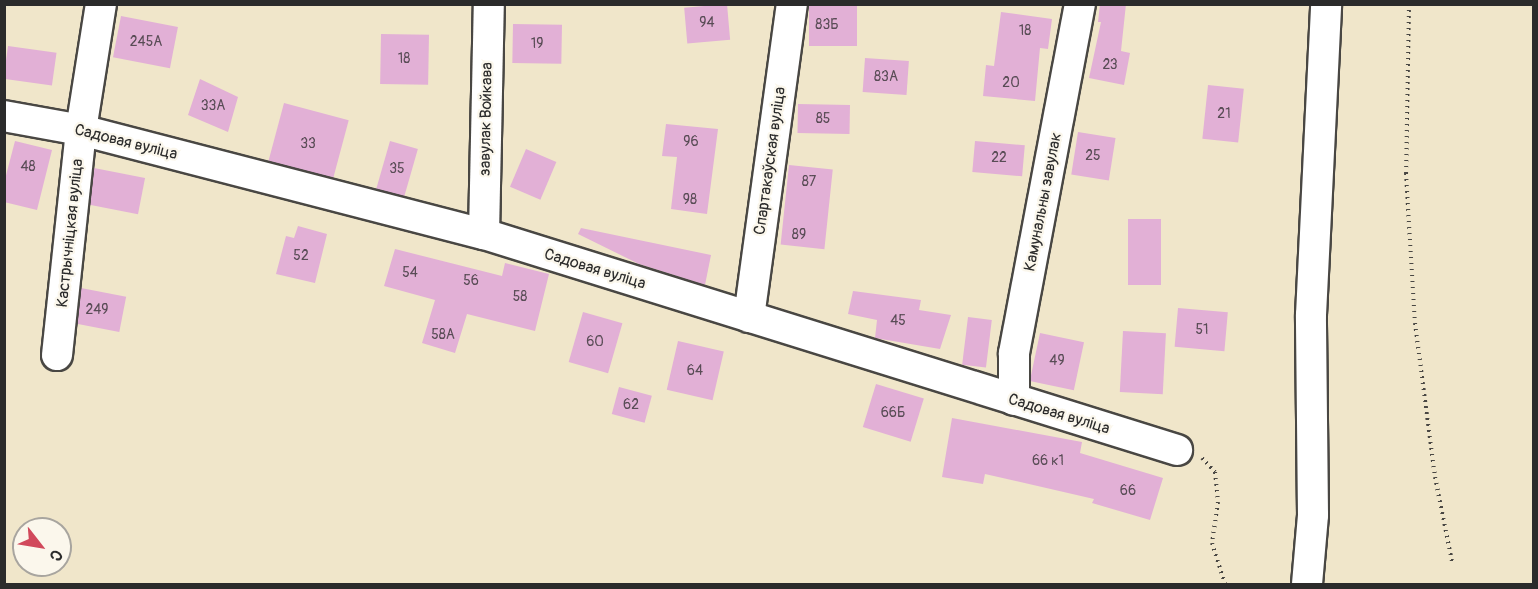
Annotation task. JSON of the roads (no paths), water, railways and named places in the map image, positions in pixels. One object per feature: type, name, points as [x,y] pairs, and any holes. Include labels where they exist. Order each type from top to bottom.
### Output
[{"type":"street","name":"Кастрычніцкая вуліца","points":[[57,356],[81,130],[100,4]]},
{"type":"street","name":"завулак Войкава","points":[[484,234],[489,4]]},
{"type":"street","name":"Спартакаўская вуліца","points":[[749,317],[792,4]]},
{"type":"street","name":"Камунальны завулак","points":[[1014,400],[1014,353],[1080,4]]},
{"type":"street","points":[[1307,585],[1313,515],[1311,315],[1326,4]]},
{"type":"street","name":"Садовая вуліца","points":[[4,116],[81,130],[484,234],[1178,450]]}]
